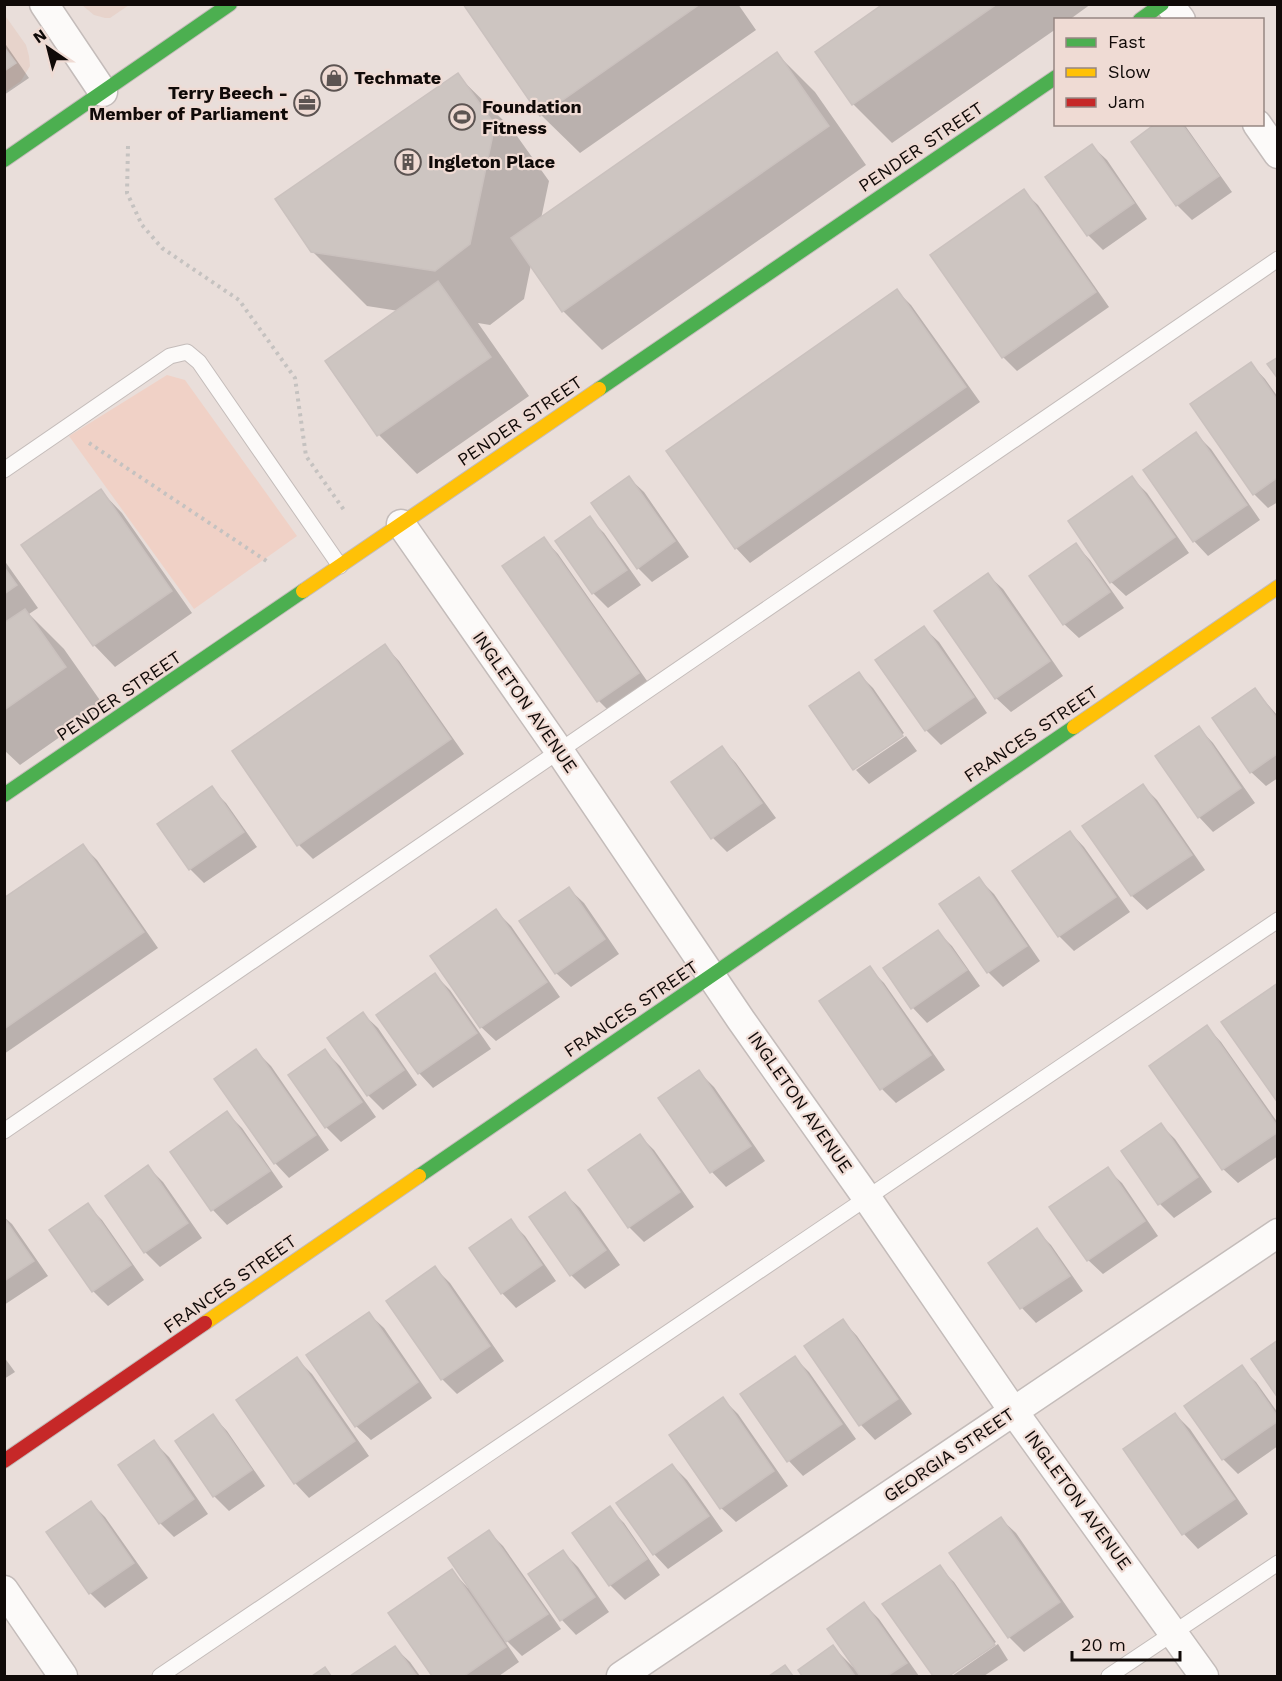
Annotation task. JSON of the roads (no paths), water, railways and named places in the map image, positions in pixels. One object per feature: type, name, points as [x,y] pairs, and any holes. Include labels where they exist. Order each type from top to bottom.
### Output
[{"type":"street","points":[[44,4],[103,92]]},
{"type":"street","points":[[4,159],[230,4]]},
{"type":"street","points":[[1143,18],[1162,4]]},
{"type":"street","points":[[1169,4],[1180,18]]},
{"type":"street","name":"PENDER STREET","points":[[4,795],[1054,78]]},
{"type":"street","points":[[1258,126],[1278,154]]},
{"type":"street","name":"INGLETON AVENUE","points":[[401,524],[1014,1412],[1204,1677]]},
{"type":"street","name":"FRANCES STREET","points":[[4,1461],[1278,587]]},
{"type":"street","name":"GEORGIA STREET","points":[[621,1677],[1278,1233]]},
{"type":"street","points":[[4,1590],[63,1677]]},
{"type":"lane","points":[[4,1131],[1278,259]]},
{"type":"lane","points":[[4,470],[170,356],[187,352],[199,362],[340,566]]},
{"type":"lane","points":[[160,1677],[1278,920]]},
{"type":"lane","points":[[1109,1677],[1278,1563]]},
{"type":"place","name":"Techmate","points":[[334,78]]},
{"type":"place","name":"Terry Beech - Member of Parliament","points":[[307,103]]},
{"type":"place","name":"Foundation Fitness","points":[[462,117]]},
{"type":"place","name":"Ingleton Place","points":[[408,162]]}]
